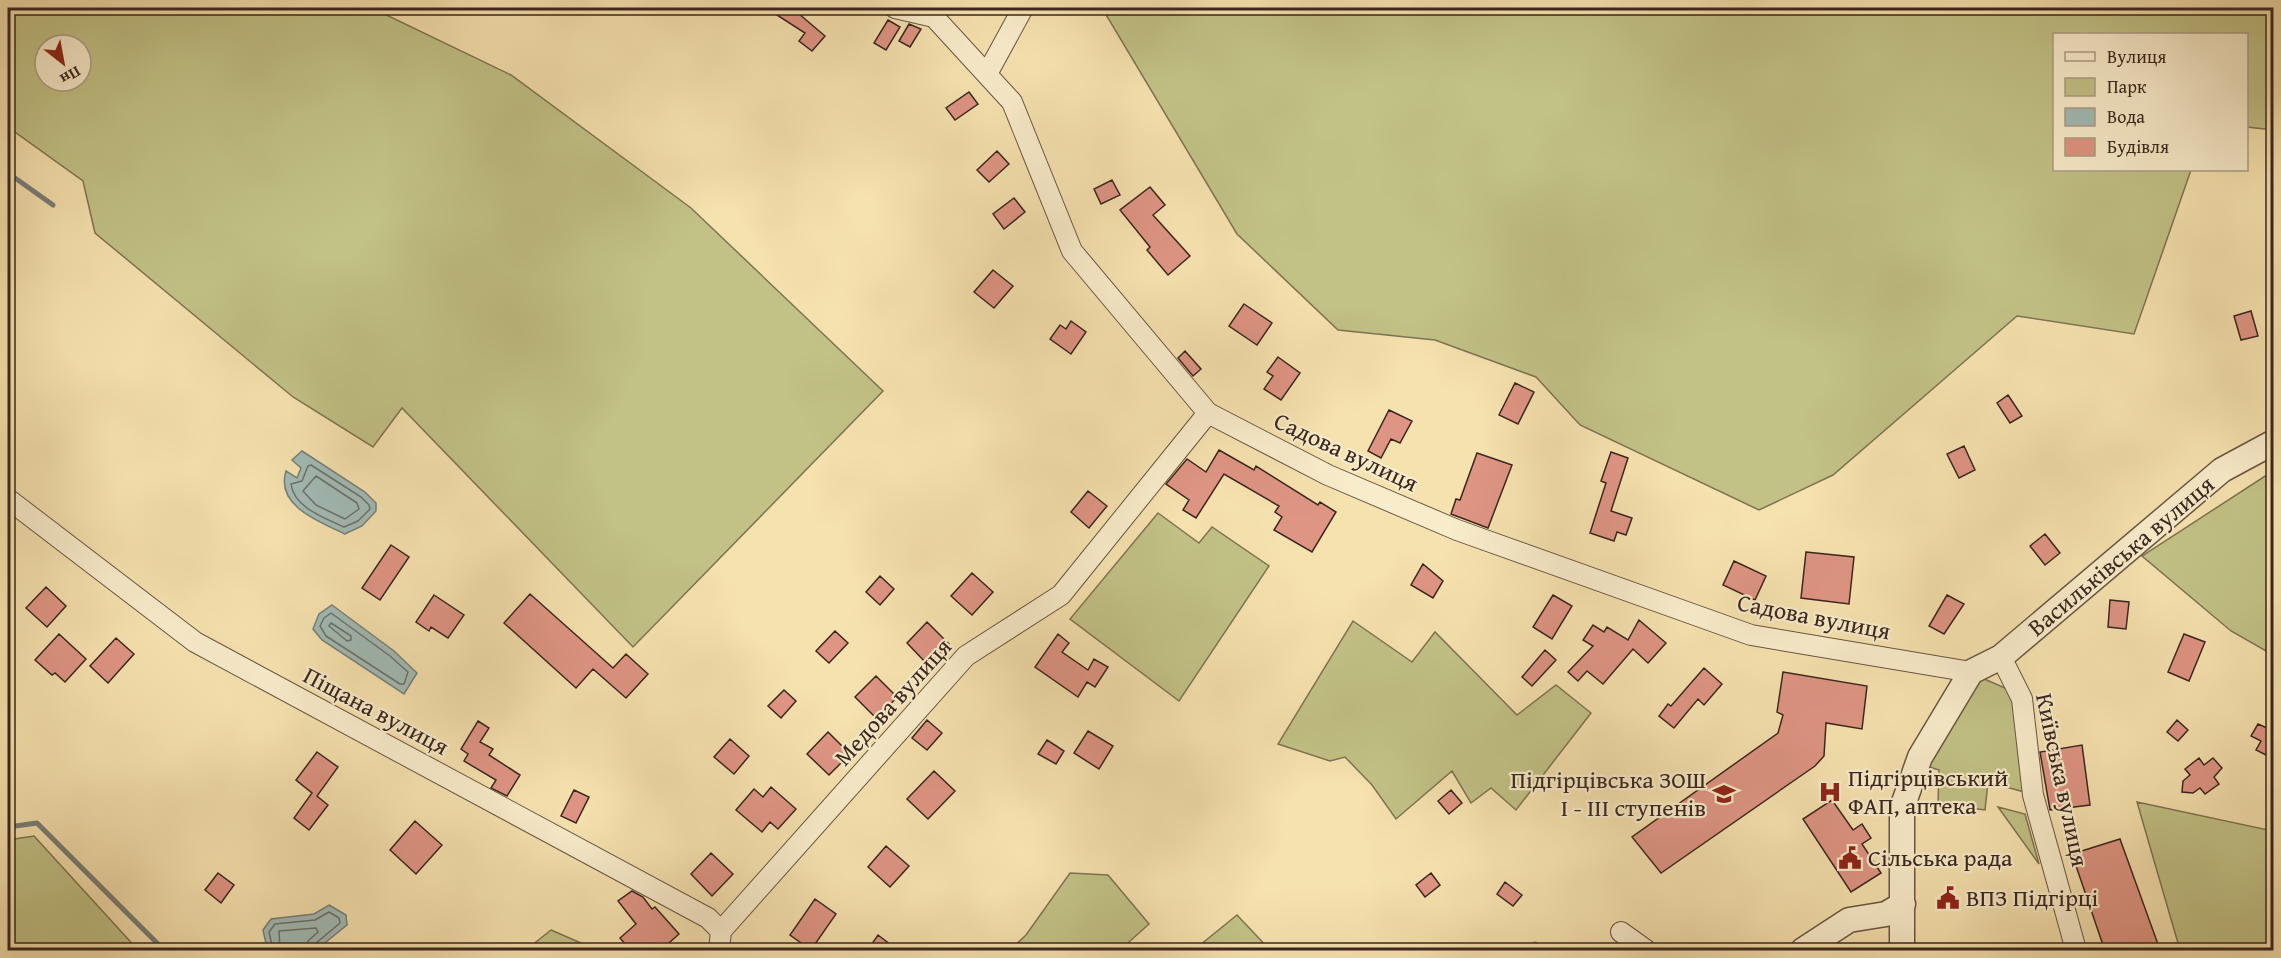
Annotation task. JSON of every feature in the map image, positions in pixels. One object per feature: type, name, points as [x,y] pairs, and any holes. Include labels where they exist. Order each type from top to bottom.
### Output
[{"type":"street","name":"Садова вулиця","points":[[895,8],[934,17],[1012,102],[1072,251],[1208,413],[1328,475],[1457,531],[1751,635],[1971,672]]},
{"type":"street","points":[[987,74],[1023,8]]},
{"type":"street","name":"Медова вулиця","points":[[720,941],[966,656],[1061,595],[1208,413]]},
{"type":"street","name":"Васильківська вулиця","points":[[1971,672],[2001,657],[2222,470],[2273,441]]},
{"type":"street","name":"Піщана вулиця","points":[[8,500],[195,642],[708,918],[720,941]]},
{"type":"street","name":"Київська вулиця","points":[[2001,657],[2022,699],[2033,795],[2076,951]]},
{"type":"street","points":[[1902,951],[1902,808],[1920,758],[1971,672]]},
{"type":"street","points":[[1803,951],[1849,920],[1886,914],[1903,904]]},
{"type":"street","points":[[1621,932],[1646,951]]},
{"type":"green space","points":[[8,8],[372,8],[511,75],[691,208],[883,391],[633,647],[402,408],[373,447],[293,397],[95,233],[83,181],[8,127]]},
{"type":"green space","points":[[1102,8],[2273,8],[2273,130],[2248,127],[2248,33],[2053,33],[2053,171],[2191,171],[2134,334],[2017,316],[1833,475],[1759,510],[1580,425],[1536,377],[1435,340],[1338,330],[1237,234]]},
{"type":"green space","points":[[2273,471],[2273,655],[2231,631],[2142,556]]},
{"type":"green space","points":[[1158,513],[1199,543],[1212,527],[1269,566],[1179,701],[1070,619]]},
{"type":"green space","points":[[1353,621],[1412,662],[1435,632],[1517,715],[1556,685],[1591,713],[1516,810],[1491,788],[1471,803],[1452,771],[1396,819],[1372,785],[1345,757],[1330,761],[1278,744]]},
{"type":"green space","points":[[1982,678],[2012,691],[2024,792],[1988,782],[1985,810],[1938,804],[1939,770],[1926,766]]},
{"type":"green space","points":[[2137,802],[2273,831],[2273,950],[2180,950]]},
{"type":"green space","points":[[1998,807],[2025,814],[2039,864]]},
{"type":"green space","points":[[34,836],[138,950],[8,950],[8,840]]},
{"type":"green space","points":[[1070,873],[1108,875],[1149,924],[1120,950],[1010,950],[1026,935]]},
{"type":"green space","points":[[1237,915],[1270,950],[1194,950]]},
{"type":"green space","points":[[551,930],[597,950],[526,950]]},
{"type":"water","points":[[302,451],[365,492],[376,503],[376,511],[362,526],[345,534],[312,518],[293,503],[284,483],[286,471],[297,478],[301,468],[292,460]]},
{"type":"water","points":[[332,605],[394,651],[417,673],[404,694],[322,640],[313,629],[319,614]]},
{"type":"water","points":[[329,905],[346,915],[347,925],[316,950],[267,948],[263,930],[271,919],[314,914]]},
{"type":"building","points":[[766,8],[792,8],[825,36],[812,51],[799,41],[805,33]]},
{"type":"building","points":[[888,20],[900,27],[886,50],[874,43]]},
{"type":"building","points":[[909,24],[921,29],[910,47],[899,41]]},
{"type":"building","points":[[969,92],[978,104],[955,120],[946,108]]},
{"type":"building","points":[[997,151],[1009,164],[989,182],[977,170]]},
{"type":"building","points":[[1112,180],[1120,195],[1101,204],[1094,189]]},
{"type":"building","points":[[1150,187],[1165,205],[1153,215],[1190,256],[1168,275],[1147,250],[1150,247],[1120,210]]},
{"type":"building","points":[[1014,198],[1025,212],[1004,229],[993,214]]},
{"type":"building","points":[[993,270],[1013,286],[994,308],[974,292]]},
{"type":"building","points":[[1244,304],[1272,323],[1257,345],[1229,326]]},
{"type":"building","points":[[2251,311],[2258,336],[2241,340],[2234,316]]},
{"type":"building","points":[[1071,321],[1086,332],[1071,354],[1050,339],[1060,325],[1066,329]]},
{"type":"building","points":[[1185,351],[1201,369],[1193,376],[1178,358]]},
{"type":"building","points":[[1278,357],[1300,373],[1281,400],[1264,389],[1273,376],[1267,372]]},
{"type":"building","points":[[1515,383],[1534,392],[1518,424],[1499,415]]},
{"type":"building","points":[[2008,395],[2022,416],[2010,423],[1997,403]]},
{"type":"building","points":[[1389,410],[1412,421],[1400,443],[1391,439],[1381,458],[1368,451]]},
{"type":"building","points":[[1964,446],[1975,470],[1959,478],[1947,454]]},
{"type":"building","points":[[1219,450],[1254,470],[1256,466],[1318,505],[1320,502],[1336,512],[1312,552],[1274,530],[1282,517],[1275,512],[1279,506],[1224,474],[1196,518],[1183,510],[1189,500],[1166,484],[1187,459],[1206,472]]},
{"type":"building","points":[[1611,452],[1628,458],[1611,511],[1632,518],[1626,535],[1617,532],[1614,541],[1590,533],[1606,483],[1601,481]]},
{"type":"building","points":[[1477,453],[1512,465],[1488,528],[1451,514],[1456,499],[1460,500]]},
{"type":"building","points":[[1088,491],[1107,506],[1089,528],[1071,512]]},
{"type":"building","points":[[2045,534],[2060,553],[2045,565],[2030,546]]},
{"type":"building","points":[[391,545],[409,557],[380,600],[362,588]]},
{"type":"building","points":[[1806,552],[1854,557],[1849,604],[1801,598]]},
{"type":"building","points":[[1734,561],[1766,576],[1755,600],[1723,585]]},
{"type":"building","points":[[1423,564],[1443,581],[1433,598],[1411,585]]},
{"type":"building","points":[[972,573],[993,592],[972,615],[951,596]]},
{"type":"building","points":[[880,576],[894,589],[880,605],[866,592]]},
{"type":"building","points":[[46,587],[66,606],[47,627],[26,608]]},
{"type":"building","points":[[530,594],[613,668],[626,654],[648,674],[626,698],[593,669],[576,688],[504,623]]},
{"type":"building","points":[[434,595],[464,615],[448,638],[431,627],[429,631],[416,622]]},
{"type":"building","points":[[1553,595],[1572,606],[1552,639],[1533,627]]},
{"type":"building","points":[[1947,595],[1964,604],[1944,634],[1929,626]]},
{"type":"building","points":[[2110,600],[2129,602],[2126,629],[2108,627]]},
{"type":"building","points":[[1639,620],[1666,643],[1648,663],[1633,649],[1603,684],[1587,671],[1578,681],[1568,672],[1593,646],[1583,640],[1593,625],[1604,632],[1607,627],[1628,640]]},
{"type":"building","points":[[927,622],[949,644],[928,665],[907,643]]},
{"type":"building","points":[[835,631],[848,643],[829,663],[816,651]]},
{"type":"building","points":[[59,634],[86,659],[65,682],[55,673],[52,675],[35,660]]},
{"type":"building","points":[[1058,634],[1069,643],[1062,652],[1088,670],[1094,659],[1108,667],[1095,687],[1087,682],[1078,697],[1035,667]]},
{"type":"building","points":[[2184,634],[2205,642],[2189,681],[2168,672]]},
{"type":"building","points":[[116,638],[134,654],[108,683],[90,666]]},
{"type":"building","points":[[1545,650],[1556,660],[1532,686],[1522,677]]},
{"type":"building","points":[[1704,668],[1722,684],[1704,705],[1698,699],[1674,728],[1659,716],[1668,704],[1671,706]]},
{"type":"building","points":[[1783,672],[1867,686],[1862,729],[1826,723],[1824,756],[1815,766],[1661,873],[1632,837],[1778,733],[1783,715],[1777,712]]},
{"type":"building","points":[[876,676],[897,697],[877,719],[855,697]]},
{"type":"building","points":[[784,690],[796,701],[781,718],[768,706]]},
{"type":"building","points":[[2274,716],[2274,759],[2256,750],[2261,741],[2251,736],[2258,724],[2267,728]]},
{"type":"building","points":[[927,720],[942,733],[927,750],[912,738]]},
{"type":"building","points":[[2177,720],[2188,730],[2178,741],[2167,732]]},
{"type":"building","points":[[478,721],[489,728],[480,742],[493,749],[489,755],[520,775],[507,796],[491,788],[496,780],[464,761],[468,754],[461,749]]},
{"type":"building","points":[[1088,731],[1113,746],[1099,769],[1074,753]]},
{"type":"building","points":[[828,732],[850,754],[829,775],[807,754]]},
{"type":"building","points":[[730,739],[749,756],[734,774],[714,757]]},
{"type":"building","points":[[1047,740],[1064,751],[1056,764],[1038,754]]},
{"type":"building","points":[[2082,745],[2090,805],[2050,810],[2040,752]]},
{"type":"building","points":[[317,752],[338,767],[317,796],[328,805],[309,830],[294,818],[312,793],[296,780]]},
{"type":"building","points":[[2199,758],[2204,765],[2213,758],[2222,768],[2214,777],[2219,784],[2205,794],[2200,788],[2193,793],[2182,792],[2183,781],[2190,775],[2185,769]]},
{"type":"building","points":[[934,771],[955,791],[928,819],[907,799]]},
{"type":"building","points":[[771,787],[796,809],[778,829],[770,822],[762,832],[736,810],[754,789],[763,797]]},
{"type":"building","points":[[574,790],[589,797],[576,823],[561,816]]},
{"type":"building","points":[[1451,790],[1462,803],[1449,814],[1438,801]]},
{"type":"building","name":"Сільська рада","points":[[1832,800],[1853,830],[1862,824],[1871,838],[1862,844],[1881,873],[1851,892],[1803,819]]},
{"type":"building","points":[[415,821],[442,845],[416,874],[390,850]]},
{"type":"building","points":[[2120,839],[2159,947],[2149,951],[2105,951],[2072,854]]},
{"type":"building","points":[[886,846],[909,866],[890,887],[868,867]]},
{"type":"building","points":[[711,853],[733,874],[712,896],[691,874]]},
{"type":"building","points":[[218,873],[234,885],[221,903],[205,890]]},
{"type":"building","points":[[1431,873],[1440,885],[1425,897],[1416,885]]},
{"type":"building","points":[[1505,882],[1522,895],[1513,906],[1497,894]]},
{"type":"building","points":[[632,891],[643,897],[652,909],[655,907],[679,934],[660,951],[631,951],[620,938],[636,924],[618,901]]},
{"type":"building","points":[[815,899],[836,914],[811,950],[790,935]]},
{"type":"building","points":[[878,935],[899,951],[867,951]]},
{"type":"waterway","points":[[8,173],[53,205]]},
{"type":"waterway","points":[[8,827],[37,823],[164,950]]},
{"type":"waterway","points":[[1523,950],[1535,944]]},
{"type":"place","name":"Підгірцівський ФАП, аптека","points":[[1830,792]]},
{"type":"place","name":"Підгірцівська ЗОШ І - ІІІ ступенів","points":[[1724,794]]},
{"type":"place","name":"Сільська рада","points":[[1850,858]]},
{"type":"place","name":"ВПЗ Підгірці","points":[[1948,898]]}]
